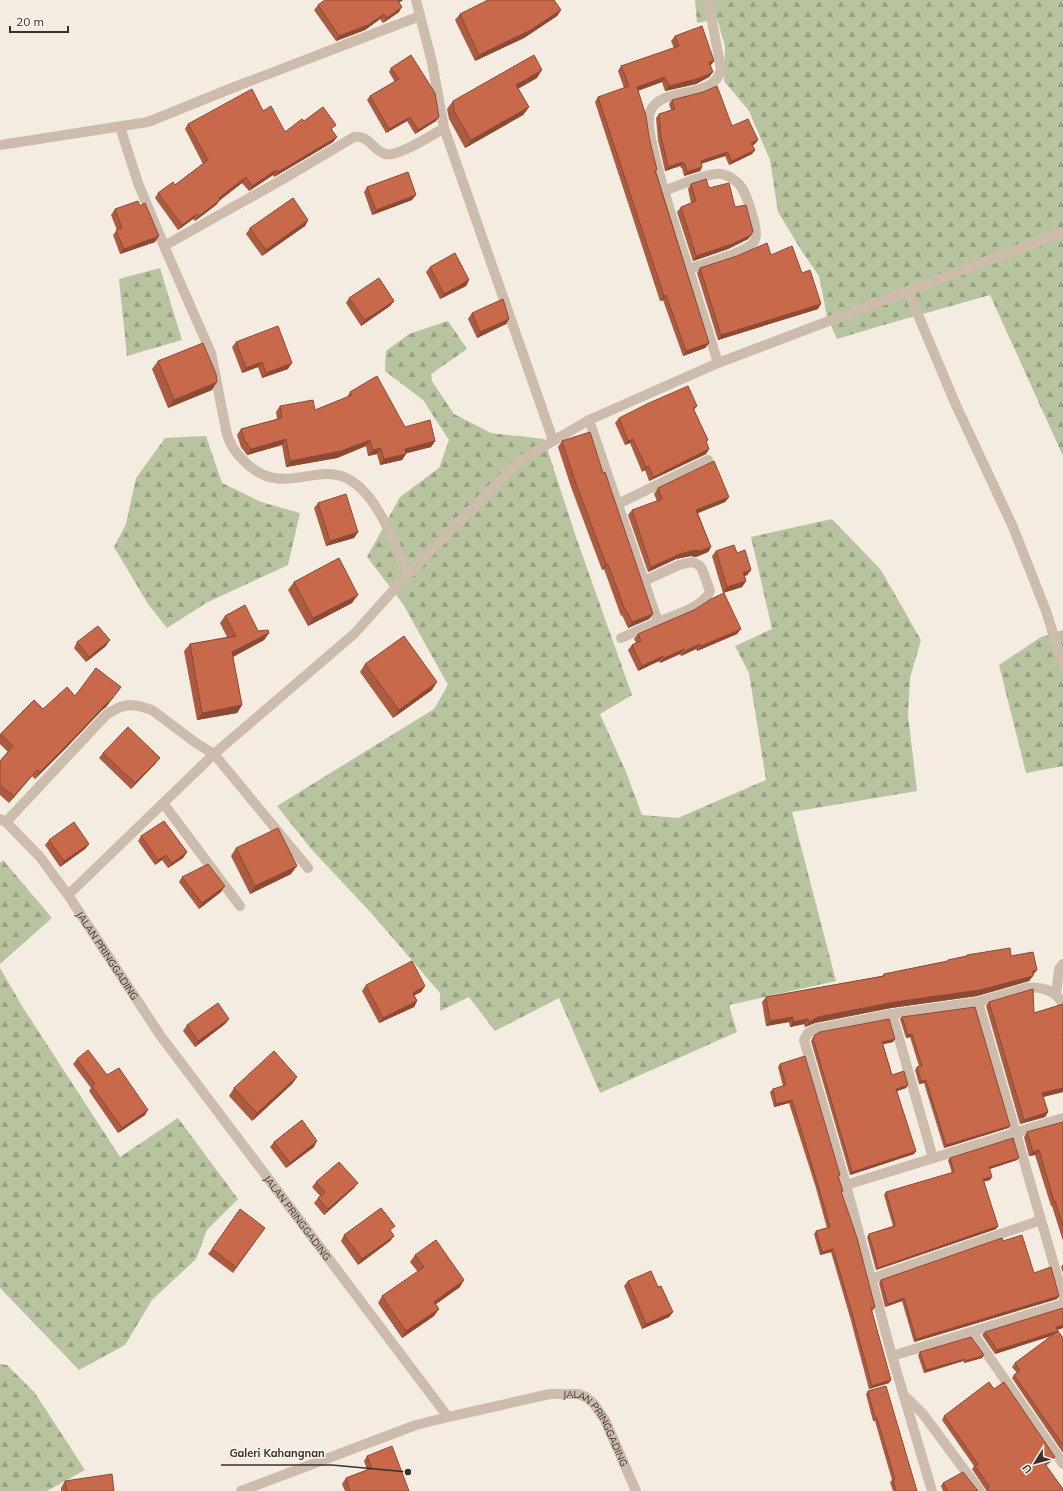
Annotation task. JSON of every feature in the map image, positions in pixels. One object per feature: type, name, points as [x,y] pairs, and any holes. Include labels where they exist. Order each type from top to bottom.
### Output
[{"type":"street","points":[[416,0],[432,62],[444,128],[553,440]]},
{"type":"street","points":[[708,0],[721,69],[720,75],[713,83],[701,88],[664,98],[650,110],[648,118],[651,139],[664,191],[718,363]]},
{"type":"street","points":[[0,145],[148,122],[237,86],[420,16]]},
{"type":"street","points":[[120,127],[138,183],[211,353],[226,430],[229,441],[234,450],[250,468],[266,477],[284,480],[332,474],[349,479],[364,491],[377,509],[395,543],[407,575]]},
{"type":"street","points":[[164,246],[285,178],[354,136],[362,137],[380,151],[385,154],[389,154],[401,151],[444,128]]},
{"type":"street","points":[[664,191],[705,176],[722,174],[736,181],[743,189],[748,201],[756,234],[753,243],[736,253],[689,269]]},
{"type":"street","points":[[68,895],[214,754],[354,634],[407,575],[519,461],[589,420],[718,363],[1063,232]]},
{"type":"street","points":[[908,291],[955,403],[1013,527],[1046,611],[1063,664]]},
{"type":"street","points":[[589,420],[658,622]]},
{"type":"street","points":[[618,504],[708,460]]},
{"type":"street","points":[[621,638],[704,601],[710,591],[699,565],[692,562],[687,562],[644,581]]},
{"type":"street","points":[[3,821],[107,714],[120,707],[129,705],[139,706],[152,710],[196,743],[214,754],[308,868]]},
{"type":"street","points":[[163,803],[240,906]]},
{"type":"street","name":"JALAN PRINGGADING","points":[[3,821],[40,857],[68,895],[160,1035],[448,1417],[550,1394],[578,1394],[586,1397],[594,1404],[605,1420],[636,1491]]},
{"type":"street","points":[[1056,995],[1059,970],[1063,964]]},
{"type":"street","points":[[932,1491],[892,1356],[846,1185],[804,1040],[808,1033],[816,1029],[892,1014],[978,1002],[1026,988],[1042,988],[1056,995],[1063,1004]]},
{"type":"street","points":[[978,1002],[1063,1296]]},
{"type":"street","points":[[892,1014],[933,1158]]},
{"type":"street","points":[[846,1185],[1063,1118]]},
{"type":"street","points":[[871,1279],[1042,1220]]},
{"type":"street","points":[[892,1356],[1063,1304]]},
{"type":"street","points":[[972,1332],[1063,1464]]},
{"type":"street","points":[[904,1396],[923,1414],[980,1491]]},
{"type":"street","points":[[241,1491],[416,1425],[448,1417]]},
{"type":"green space","points":[[695,0],[1063,0],[1063,456],[990,295],[837,339],[827,316],[819,276],[778,212],[770,160],[749,111],[724,81],[725,46],[717,19],[697,23]]},
{"type":"green space","points":[[160,268],[182,340],[127,356],[119,279]]},
{"type":"green space","points":[[448,321],[467,349],[431,374],[432,381],[454,414],[491,433],[544,439],[577,540],[632,695],[600,714],[626,772],[642,815],[678,818],[766,780],[749,673],[735,646],[772,629],[751,537],[832,519],[881,570],[921,640],[910,678],[908,715],[917,791],[792,812],[836,981],[729,1005],[737,1032],[600,1093],[559,998],[495,1031],[469,997],[440,1011],[440,993],[373,915],[312,850],[277,806],[434,709],[448,685],[403,604],[367,557],[400,497],[439,468],[449,440],[423,400],[385,371],[386,351],[409,334]]},
{"type":"green space","points":[[206,436],[222,483],[261,502],[300,513],[288,565],[206,603],[167,628],[148,604],[114,547],[126,524],[136,478],[165,438]]},
{"type":"green space","points":[[1063,630],[1063,766],[1026,773],[999,665],[1041,637]]},
{"type":"green space","points":[[3,860],[52,918],[0,964],[0,863]]},
{"type":"green space","points":[[0,968],[22,1006],[120,1157],[178,1118],[238,1199],[207,1230],[196,1259],[152,1300],[125,1345],[79,1370],[0,1288]]},
{"type":"green space","points":[[0,1364],[7,1365],[35,1393],[85,1470],[47,1491],[0,1491]]},
{"type":"building","points":[[325,0],[399,0],[398,1],[402,7],[387,18],[384,14],[368,25],[339,36],[318,5]]},
{"type":"building","points":[[488,0],[554,0],[561,10],[529,31],[479,55],[460,14]]},
{"type":"building","points":[[702,26],[714,61],[709,62],[713,72],[700,78],[669,86],[665,77],[637,87],[646,116],[649,137],[657,170],[655,170],[709,343],[686,351],[666,295],[664,296],[598,97],[629,86],[621,66],[679,46],[675,36]]},
{"type":"building","points":[[411,55],[435,93],[439,117],[418,130],[410,117],[389,129],[370,96],[399,79],[391,68]]},
{"type":"building","points":[[534,55],[542,70],[516,85],[529,107],[471,140],[454,111],[453,101]]},
{"type":"building","points":[[717,86],[732,126],[748,119],[758,140],[751,143],[755,150],[732,161],[727,152],[701,161],[702,167],[687,172],[683,162],[668,167],[661,136],[659,114],[675,109],[672,100],[703,92]]},
{"type":"building","points":[[252,89],[263,111],[271,106],[285,132],[302,119],[304,121],[323,107],[336,125],[331,129],[337,137],[278,172],[276,170],[252,186],[246,177],[199,216],[197,214],[182,225],[158,193],[173,182],[175,185],[208,160],[188,124]]},
{"type":"building","points":[[408,172],[416,195],[376,210],[367,187]]},
{"type":"building","points":[[706,179],[709,188],[729,183],[735,207],[746,205],[753,231],[751,235],[732,244],[696,256],[681,207],[696,201],[691,184]]},
{"type":"building","points":[[293,198],[308,220],[266,250],[250,228]]},
{"type":"building","points":[[138,201],[140,206],[145,203],[159,236],[124,249],[116,230],[122,228],[115,209]]},
{"type":"building","points":[[767,243],[771,255],[792,246],[802,273],[810,270],[821,304],[721,335],[700,268],[737,256]]},
{"type":"building","points":[[455,253],[469,280],[444,294],[430,267]]},
{"type":"building","points":[[379,278],[394,301],[365,320],[349,298]]},
{"type":"building","points":[[503,299],[509,319],[480,332],[472,313]]},
{"type":"building","points":[[278,326],[292,363],[266,373],[262,362],[246,368],[236,342]]},
{"type":"building","points":[[203,343],[216,374],[217,382],[174,400],[158,361]]},
{"type":"building","points":[[377,376],[405,427],[430,420],[435,441],[405,449],[406,454],[384,459],[381,448],[373,450],[370,440],[341,451],[290,461],[286,439],[251,449],[245,441],[241,429],[282,418],[280,406],[313,400],[315,410],[352,395],[350,392]]},
{"type":"building","points":[[688,386],[697,406],[693,408],[708,440],[706,441],[709,449],[653,477],[649,466],[646,467],[633,439],[628,441],[619,418]]},
{"type":"building","points":[[590,432],[653,614],[632,622],[625,610],[608,564],[606,564],[575,481],[562,441]]},
{"type":"building","points":[[714,461],[729,497],[696,510],[711,547],[700,551],[694,550],[680,554],[651,567],[632,510],[662,499],[658,488]]},
{"type":"building","points":[[346,494],[358,532],[330,541],[318,503]]},
{"type":"building","points":[[734,545],[737,553],[745,550],[751,570],[743,573],[746,581],[727,587],[716,551]]},
{"type":"building","points":[[339,558],[358,595],[313,618],[294,582]]},
{"type":"building","points":[[724,593],[741,629],[701,646],[700,644],[685,651],[684,649],[664,658],[663,656],[642,666],[632,645],[641,641],[638,634],[694,610]]},
{"type":"building","points":[[245,605],[258,631],[268,630],[269,633],[232,652],[242,705],[202,713],[190,644],[236,636],[225,616]]},
{"type":"building","points":[[98,626],[110,640],[89,657],[77,642]]},
{"type":"building","points":[[404,636],[437,682],[399,710],[365,664]]},
{"type":"building","points":[[96,668],[121,687],[111,700],[72,740],[40,772],[37,770],[14,796],[0,785],[0,761],[13,746],[1,734],[34,700],[43,709],[67,687],[75,696]]},
{"type":"building","points":[[128,727],[160,758],[135,783],[103,753]]},
{"type":"building","points":[[164,821],[187,852],[172,863],[166,855],[158,860],[141,836]]},
{"type":"building","points":[[74,822],[89,844],[64,861],[49,840]]},
{"type":"building","points":[[278,828],[297,866],[255,886],[236,848]]},
{"type":"building","points":[[208,864],[225,886],[202,903],[182,877]]},
{"type":"building","points":[[1010,948],[1011,956],[1033,952],[1037,970],[1033,971],[1033,976],[980,990],[894,1002],[818,1017],[809,1022],[808,1019],[793,1022],[793,1017],[770,1021],[766,997],[884,976],[884,974],[948,961],[967,955]]},
{"type":"building","points":[[412,961],[425,986],[413,993],[417,1001],[383,1018],[366,985]]},
{"type":"building","points":[[1033,989],[1034,1013],[1063,1004],[1063,1088],[1042,1093],[1048,1112],[1024,1120],[989,1002]]},
{"type":"building","points":[[218,1003],[229,1019],[198,1041],[187,1025]]},
{"type":"building","points":[[975,1007],[1010,1126],[946,1145],[926,1080],[921,1081],[917,1067],[922,1066],[912,1034],[908,1035],[902,1017]]},
{"type":"building","points":[[889,1019],[895,1039],[882,1042],[892,1075],[904,1071],[908,1085],[896,1089],[916,1151],[852,1172],[813,1038],[820,1032]]},
{"type":"building","points":[[88,1050],[107,1075],[119,1068],[148,1110],[122,1128],[92,1086],[95,1084],[77,1059]]},
{"type":"building","points":[[274,1051],[297,1077],[257,1113],[234,1088]]},
{"type":"building","points":[[805,1056],[840,1175],[838,1176],[843,1191],[841,1191],[857,1238],[875,1307],[871,1308],[891,1380],[872,1386],[833,1249],[822,1252],[816,1231],[830,1227],[792,1100],[776,1104],[773,1089],[786,1085],[780,1064]]},
{"type":"building","points":[[302,1120],[317,1141],[290,1163],[274,1142]]},
{"type":"building","points":[[1063,1122],[1063,1226],[1039,1150],[1033,1152],[1027,1132]]},
{"type":"building","points":[[1013,1138],[1019,1158],[989,1167],[992,1177],[983,1179],[998,1226],[878,1268],[869,1234],[895,1226],[886,1192],[954,1172],[950,1158]]},
{"type":"building","points":[[339,1162],[358,1183],[328,1209],[318,1198],[325,1192],[316,1182]]},
{"type":"building","points":[[381,1208],[395,1226],[390,1230],[394,1236],[362,1259],[344,1235]]},
{"type":"building","points":[[240,1209],[265,1228],[236,1267],[212,1249]]},
{"type":"building","points":[[1022,1235],[1034,1273],[1051,1267],[1059,1296],[916,1339],[904,1298],[888,1304],[881,1280],[1002,1238],[1003,1241]]},
{"type":"building","points":[[436,1240],[464,1280],[434,1302],[439,1309],[406,1331],[382,1296],[424,1267],[415,1255]]},
{"type":"building","points":[[651,1271],[658,1287],[661,1286],[673,1312],[646,1324],[628,1281]]},
{"type":"building","points":[[1063,1308],[1063,1325],[1056,1327],[1058,1331],[997,1350],[985,1332]]},
{"type":"building","points":[[1058,1331],[1063,1338],[1063,1445],[1014,1375],[1020,1371],[1015,1363]]},
{"type":"building","points":[[971,1337],[984,1355],[966,1361],[965,1359],[926,1370],[920,1352]]},
{"type":"building","points":[[989,1382],[994,1389],[1004,1382],[1055,1457],[1045,1464],[1063,1491],[987,1491],[989,1486],[975,1466],[978,1464],[944,1416]]},
{"type":"building","points":[[886,1386],[917,1491],[896,1491],[893,1479],[895,1479],[877,1418],[875,1418],[868,1391]]},
{"type":"building","points":[[392,1446],[409,1491],[350,1491],[346,1478],[372,1468],[367,1456]]},
{"type":"building","points":[[963,1472],[978,1491],[948,1491],[943,1483]]},
{"type":"building","points":[[112,1474],[114,1491],[67,1491],[65,1481]]},
{"type":"place","name":"Galeri Kahangnan","points":[[408,1472]]}]
